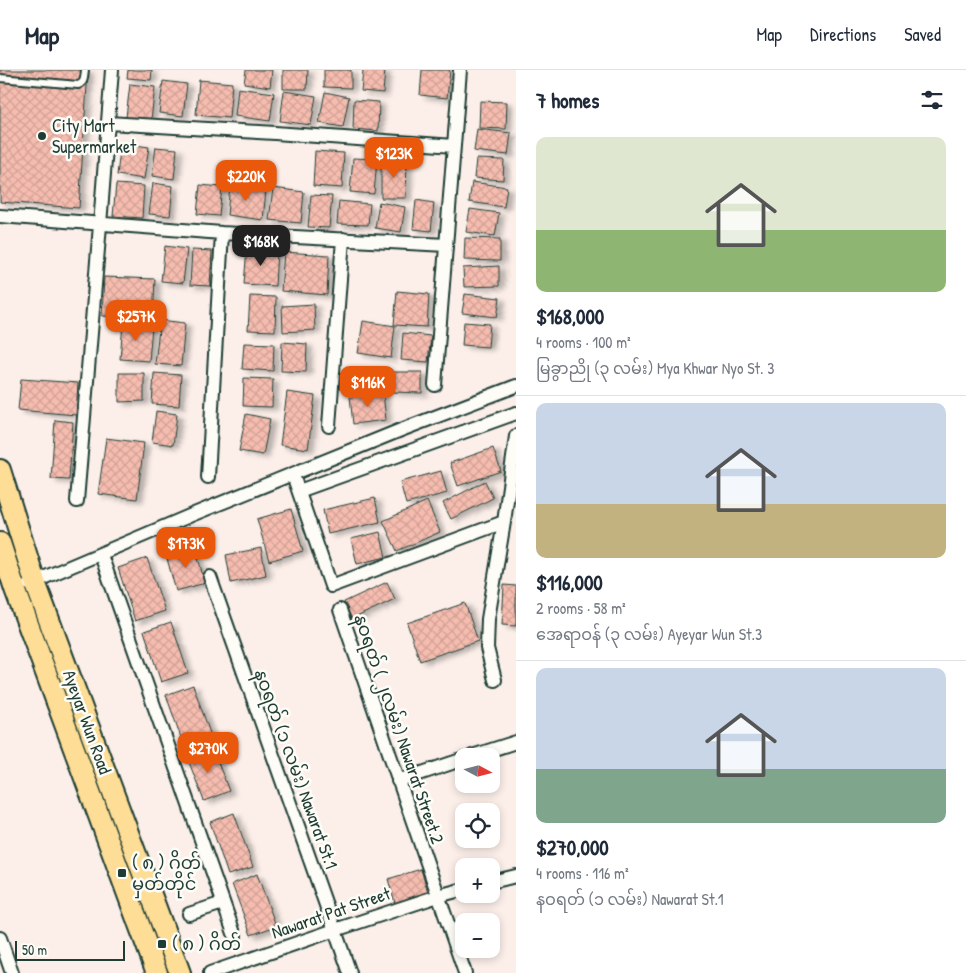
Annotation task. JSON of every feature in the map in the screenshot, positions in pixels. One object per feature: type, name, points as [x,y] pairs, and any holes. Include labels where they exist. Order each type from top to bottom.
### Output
[{"type":"main road","name":"Ayeyar Wun Road","points":[[0,470],[35,582],[180,973]]},
{"type":"main road","name":"Ayeyar Wun Road","points":[[0,543],[15,589],[157,973]]},
{"type":"street","points":[[77,501],[112,70]]},
{"type":"street","points":[[435,385],[460,70]]},
{"type":"street","points":[[108,122],[454,146]]},
{"type":"street","points":[[0,216],[100,225],[446,246]]},
{"type":"street","points":[[208,476],[222,233]]},
{"type":"street","points":[[329,426],[343,239]]},
{"type":"street","points":[[15,589],[401,430],[516,386]]},
{"type":"street","points":[[299,492],[516,413]]},
{"type":"street","points":[[495,680],[487,648],[488,618],[516,436]]},
{"type":"street","points":[[293,475],[331,586],[504,522]]},
{"type":"street","points":[[100,555],[235,936]]},
{"type":"street","name":"နဝရတ် (၁ လမ်း) Nawarat St.1","points":[[210,577],[350,973]]},
{"type":"street","name":"နဝရတ် ( ၂လမ်း) Nawarat Street.2","points":[[340,610],[465,973]]},
{"type":"street","points":[[497,748],[516,742]]},
{"type":"street","points":[[398,781],[455,762]]},
{"type":"street","points":[[500,880],[516,876]]},
{"type":"street","name":"Nawarat Pat Street","points":[[210,973],[455,891]]},
{"type":"street","points":[[189,914],[223,903]]},
{"type":"street","points":[[0,938],[12,973]]},
{"type":"lane","points":[[0,78],[78,85],[83,81],[84,70]]},
{"type":"building","name":"City Mart Supermarket","points":[[0,70],[88,70],[79,208],[0,202]]},
{"type":"building","points":[[128,70],[152,70],[151,80],[127,78]]},
{"type":"building","points":[[246,70],[272,70],[270,87],[244,83]]},
{"type":"building","points":[[283,70],[308,70],[307,89],[283,89]]},
{"type":"building","points":[[324,70],[351,70],[351,88],[324,87]]},
{"type":"building","points":[[363,70],[385,70],[383,93],[361,91]]},
{"type":"building","points":[[422,70],[450,70],[447,98],[420,95]]},
{"type":"building","points":[[199,80],[232,83],[229,118],[196,115]]},
{"type":"building","points":[[163,81],[187,84],[183,116],[159,113]]},
{"type":"building","points":[[130,84],[155,87],[151,120],[126,117]]},
{"type":"building","points":[[238,88],[274,93],[270,121],[235,116]]},
{"type":"building","points":[[284,91],[316,96],[311,125],[280,121]]},
{"type":"building","points":[[325,92],[349,97],[343,127],[319,123]]},
{"type":"building","points":[[354,100],[379,102],[378,131],[353,129]]},
{"type":"building","points":[[480,101],[507,102],[506,129],[479,128]]},
{"type":"building","points":[[477,129],[511,133],[508,155],[474,151]]},
{"type":"building","points":[[121,143],[149,147],[144,179],[117,175]]},
{"type":"building","points":[[156,147],[177,149],[174,179],[152,176]]},
{"type":"building","points":[[315,151],[344,153],[342,188],[313,186]]},
{"type":"building","points":[[353,158],[377,159],[374,194],[350,192]]},
{"type":"building","points":[[476,159],[504,160],[503,180],[474,178]]},
{"type":"building","points":[[381,160],[407,160],[406,198],[381,198]]},
{"type":"building","points":[[472,182],[507,187],[504,207],[469,202]]},
{"type":"building","points":[[153,183],[173,186],[170,216],[149,214]]},
{"type":"building","points":[[116,184],[144,186],[142,218],[113,216]]},
{"type":"building","points":[[200,185],[222,187],[219,216],[197,214]]},
{"type":"building","points":[[230,185],[266,190],[263,220],[227,215]]},
{"type":"building","points":[[273,188],[304,192],[301,223],[269,220]]},
{"type":"building","points":[[311,195],[332,196],[329,228],[308,227]]},
{"type":"building","points":[[416,200],[434,203],[431,231],[413,229]]},
{"type":"building","points":[[339,201],[370,204],[368,225],[337,224]]},
{"type":"building","points":[[379,202],[405,207],[401,232],[375,228]]},
{"type":"building","points":[[470,209],[499,213],[495,236],[466,232]]},
{"type":"building","points":[[465,238],[500,239],[500,261],[464,260]]},
{"type":"building","points":[[165,246],[187,249],[183,283],[161,281]]},
{"type":"building","points":[[247,248],[277,250],[275,286],[244,284]]},
{"type":"building","points":[[192,250],[212,251],[210,286],[190,285]]},
{"type":"building","points":[[284,252],[329,255],[327,295],[281,291]]},
{"type":"building","points":[[499,266],[499,286],[464,287],[463,268]]},
{"type":"building","points":[[104,277],[155,279],[153,319],[102,316]]},
{"type":"building","points":[[397,291],[429,294],[427,327],[394,325]]},
{"type":"building","points":[[465,294],[500,298],[497,317],[462,313]]},
{"type":"building","points":[[250,296],[276,297],[275,331],[248,330]]},
{"type":"building","points":[[314,304],[315,330],[283,332],[282,306]]},
{"type":"building","points":[[160,320],[185,323],[181,366],[155,364]]},
{"type":"building","points":[[363,321],[395,326],[391,358],[358,353]]},
{"type":"building","points":[[464,322],[490,324],[488,347],[462,345]]},
{"type":"building","points":[[123,323],[152,326],[149,361],[120,359]]},
{"type":"building","points":[[403,333],[431,336],[428,362],[401,360]]},
{"type":"building","points":[[282,342],[307,344],[306,372],[281,371]]},
{"type":"building","points":[[244,343],[274,344],[273,371],[242,369]]},
{"type":"building","points":[[393,372],[422,372],[422,393],[392,392]]},
{"type":"building","points":[[119,373],[144,373],[144,401],[119,402]]},
{"type":"building","points":[[154,373],[181,375],[179,406],[152,404]]},
{"type":"building","points":[[244,378],[273,379],[272,407],[243,406]]},
{"type":"building","points":[[21,379],[78,383],[76,415],[18,410]]},
{"type":"building","points":[[287,392],[315,396],[308,449],[280,445]]},
{"type":"building","points":[[383,393],[386,420],[353,424],[350,397]]},
{"type":"building","points":[[156,411],[177,414],[173,445],[152,442]]},
{"type":"building","points":[[246,414],[270,419],[263,455],[239,451]]},
{"type":"building","points":[[55,420],[73,422],[69,480],[51,479]]},
{"type":"building","points":[[106,438],[144,443],[137,499],[98,494]]},
{"type":"building","points":[[493,448],[501,471],[458,486],[450,463]]},
{"type":"building","points":[[441,471],[447,493],[406,504],[400,482]]},
{"type":"building","points":[[485,481],[493,498],[451,519],[443,503]]},
{"type":"building","points":[[375,498],[380,522],[328,534],[323,510]]},
{"type":"building","points":[[427,501],[440,532],[397,551],[383,521]]},
{"type":"building","points":[[291,509],[303,551],[269,561],[257,519]]},
{"type":"building","points":[[380,532],[386,557],[357,564],[351,539]]},
{"type":"building","points":[[195,547],[205,583],[176,591],[166,555]]},
{"type":"building","points":[[261,548],[266,575],[231,583],[226,555]]},
{"type":"building","points":[[147,558],[165,611],[135,621],[118,568]]},
{"type":"building","points":[[387,582],[395,599],[352,619],[344,602]]},
{"type":"building","points":[[504,585],[516,586],[516,626],[502,625]]},
{"type":"building","points":[[465,603],[478,641],[420,661],[407,623]]},
{"type":"building","points":[[171,622],[188,673],[161,682],[144,631]]},
{"type":"building","points":[[193,685],[211,736],[184,746],[166,695]]},
{"type":"building","points":[[212,747],[229,791],[204,801],[187,757]]},
{"type":"building","points":[[234,813],[253,867],[228,875],[210,822]]},
{"type":"building","points":[[421,869],[428,893],[395,903],[388,879]]},
{"type":"building","points":[[257,874],[276,926],[251,935],[232,884]]},
{"type":"place","name":"City Mart Supermarket","points":[[42,136]]},
{"type":"place","name":"( ၈ ) ဂိတ် မှတ်တိုင်","points":[[122,873]]},
{"type":"place","name":"( ၈ ) ဂိတ်","points":[[162,944]]}]
